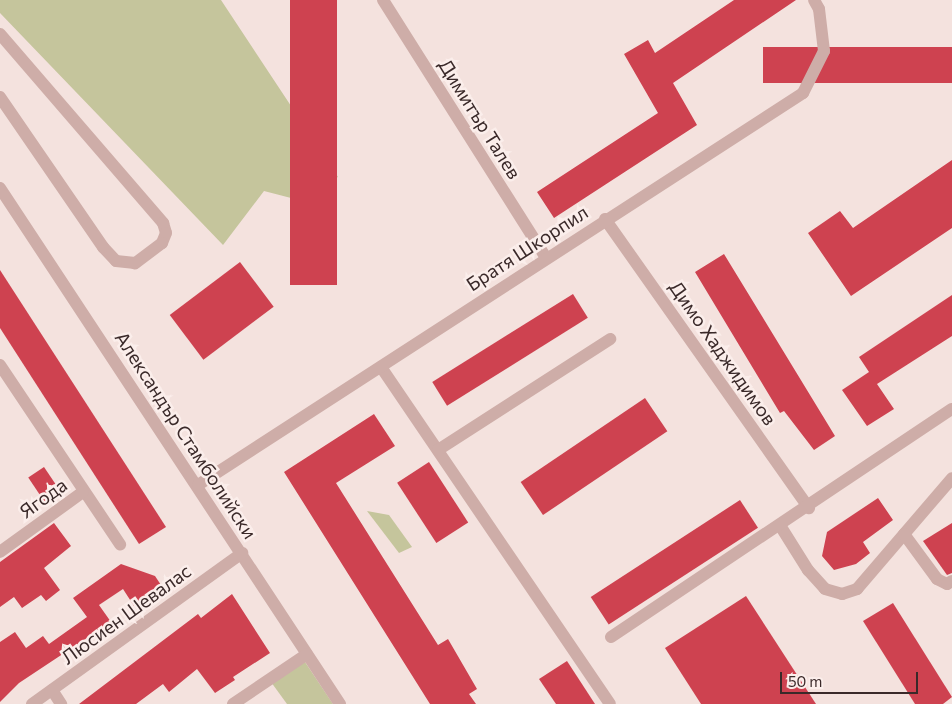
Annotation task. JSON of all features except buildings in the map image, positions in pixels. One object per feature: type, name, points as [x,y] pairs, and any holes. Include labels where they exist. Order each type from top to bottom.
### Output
[{"type":"street","name":"Димитър Талев","points":[[383,0],[546,258]]},
{"type":"street","name":"Братя Шкорпил","points":[[198,485],[803,93],[824,51],[819,9],[814,0]]},
{"type":"street","points":[[0,34],[163,223],[166,234],[162,243],[135,263],[116,261],[103,247],[0,97]]},
{"type":"street","name":"Александър Стамболийски","points":[[0,188],[198,485],[340,704]]},
{"type":"street","name":"Димо Хаджидимов","points":[[606,220],[809,508]]},
{"type":"street","points":[[438,450],[610,339]]},
{"type":"street","points":[[0,365],[83,492],[120,544]]},
{"type":"street","points":[[381,367],[610,704]]},
{"type":"street","points":[[611,637],[809,508],[952,409]]},
{"type":"street","points":[[780,526],[808,570],[825,589],[842,594],[857,589],[952,478]]},
{"type":"street","name":"Ягода","points":[[0,552],[83,492]]},
{"type":"street","points":[[904,534],[937,579],[947,584],[952,581]]},
{"type":"street","name":"Люсиен Шевалас","points":[[32,704],[242,553]]},
{"type":"street","points":[[233,704],[306,654]]},
{"type":"street","points":[[52,690],[61,704]]},
{"type":"green space","points":[[0,0],[221,0],[338,177],[291,198],[264,191],[223,245],[0,13]]},
{"type":"green space","points":[[367,511],[389,515],[412,547],[399,553]]},
{"type":"green space","points":[[303,659],[333,704],[287,704],[271,682]]}]
